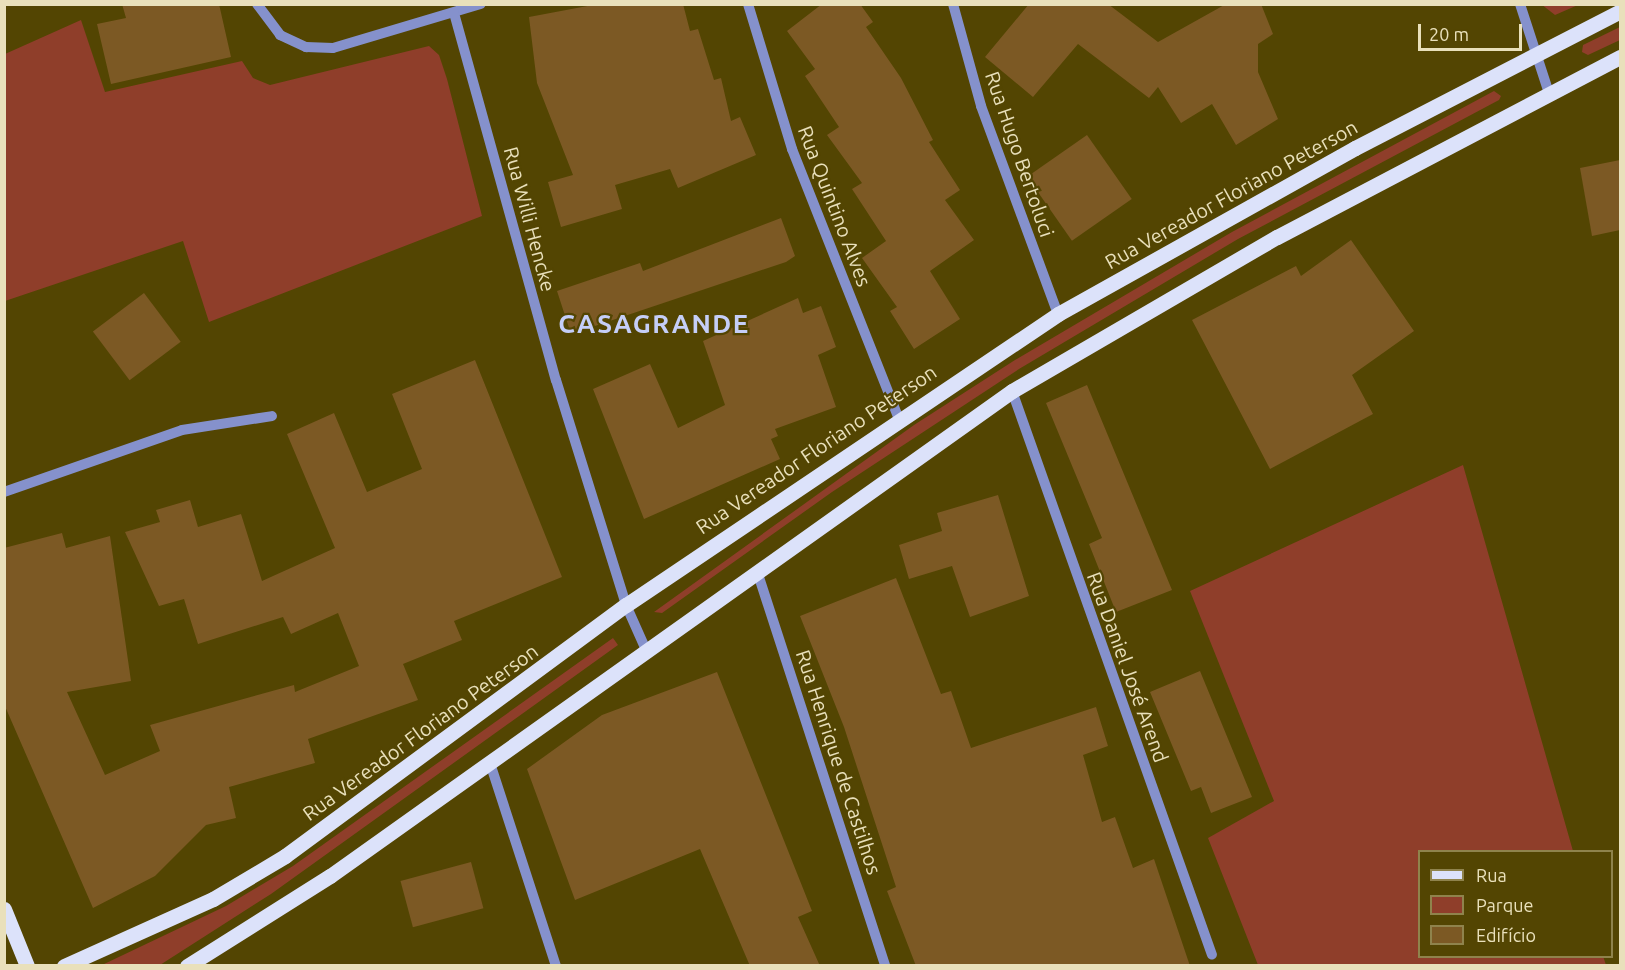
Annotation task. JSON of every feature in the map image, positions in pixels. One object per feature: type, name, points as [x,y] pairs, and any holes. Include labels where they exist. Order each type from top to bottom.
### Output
[{"type":"main road","name":"Rua Vereador Floriano Peterson","points":[[64,966],[213,899],[285,856],[626,605],[898,417],[1058,314],[1620,11]]},
{"type":"main road","points":[[187,966],[330,876],[1011,391],[1277,237],[1620,57]]},
{"type":"main road","points":[[4,909],[27,966]]},
{"type":"street","points":[[257,4],[280,35],[306,47],[333,48],[454,14],[481,4]]},
{"type":"street","name":"Rua Quintino Alves","points":[[748,4],[792,149],[898,417]]},
{"type":"street","name":"Rua Hugo Bertoluci","points":[[953,4],[981,106],[1058,314]]},
{"type":"street","points":[[1520,4],[1549,93]]},
{"type":"street","name":"Rua Willi Hencke","points":[[454,14],[556,380],[626,605],[646,650]]},
{"type":"street","name":"Rua Daniel José Arend","points":[[1011,391],[1212,955]]},
{"type":"street","points":[[4,492],[182,429],[272,416]]},
{"type":"street","name":"Rua Henrique de Castilhos","points":[[757,571],[885,966]]},
{"type":"street","points":[[490,763],[556,966]]},
{"type":"green space","points":[[1541,4],[1578,4],[1578,5],[1555,15]]},
{"type":"green space","points":[[81,20],[105,92],[242,61],[253,78],[270,85],[429,46],[439,55],[447,79],[482,216],[209,322],[183,241],[5,301],[5,54]]},
{"type":"green space","points":[[1620,27],[1620,40],[1588,55],[1582,52],[1583,45]]},
{"type":"green space","points":[[1494,91],[1501,96],[1499,100],[1238,239],[1019,369],[832,492],[662,613],[654,612],[914,425],[1015,360],[1232,232]]},
{"type":"green space","points":[[1463,465],[1573,850],[1418,850],[1418,958],[1604,958],[1606,965],[1258,965],[1208,838],[1274,801],[1190,591]]},
{"type":"green space","points":[[613,638],[618,645],[271,894],[160,965],[102,965],[226,906],[293,866]]},
{"type":"building","points":[[122,4],[219,4],[231,57],[111,84],[97,24],[126,18]]},
{"type":"building","points":[[598,4],[683,4],[690,31],[698,29],[714,80],[721,78],[731,121],[740,117],[756,155],[678,188],[670,169],[615,185],[622,209],[561,227],[548,182],[573,175],[537,83],[529,17]]},
{"type":"building","points":[[822,4],[860,4],[873,22],[866,27],[901,78],[933,140],[929,142],[960,190],[945,200],[974,240],[930,271],[960,319],[914,349],[890,311],[897,307],[862,258],[886,241],[852,189],[862,183],[827,135],[839,127],[805,76],[815,69],[787,31]]},
{"type":"building","points":[[1029,4],[1108,4],[1158,42],[1226,4],[1261,4],[1273,34],[1258,44],[1258,72],[1278,119],[1236,145],[1212,104],[1181,123],[1158,87],[1149,98],[1078,44],[1033,97],[985,57]]},
{"type":"building","points":[[1087,135],[1132,199],[1072,241],[1027,177]]},
{"type":"building","points":[[1620,160],[1620,230],[1592,236],[1580,168]]},
{"type":"building","points":[[781,218],[795,256],[786,262],[571,334],[557,291],[640,263],[643,271]]},
{"type":"building","points":[[1351,240],[1414,331],[1352,375],[1373,414],[1270,469],[1192,320],[1296,266],[1301,276]]},
{"type":"building","points":[[144,293],[181,342],[130,380],[93,332]]},
{"type":"building","points":[[798,298],[803,313],[821,306],[836,347],[818,355],[836,407],[775,429],[778,436],[771,439],[780,459],[644,519],[593,389],[650,364],[678,428],[725,405],[703,341]]},
{"type":"building","points":[[475,360],[562,577],[454,621],[462,640],[403,664],[418,700],[308,739],[315,763],[229,787],[236,818],[206,825],[155,876],[93,908],[4,704],[4,548],[62,533],[66,548],[110,536],[131,681],[67,692],[105,775],[160,751],[150,725],[294,685],[295,692],[359,666],[338,613],[291,634],[283,617],[198,644],[184,599],[159,606],[125,532],[160,522],[156,510],[190,500],[198,527],[241,514],[262,581],[335,548],[287,434],[334,413],[367,492],[422,469],[392,394]]},
{"type":"building","points":[[1087,385],[1172,590],[1116,612],[1089,544],[1102,538],[1046,403]]},
{"type":"building","points":[[998,495],[1029,596],[970,617],[952,566],[909,579],[899,545],[942,531],[937,513]]},
{"type":"building","points":[[896,578],[941,694],[951,691],[971,748],[1096,707],[1108,746],[1083,755],[1102,822],[1115,817],[1133,868],[1154,859],[1190,966],[916,966],[887,891],[896,887],[844,727],[800,616]]},
{"type":"building","points":[[1200,671],[1252,797],[1211,813],[1201,787],[1191,791],[1150,692]]},
{"type":"building","points":[[717,672],[812,911],[798,917],[820,966],[750,966],[700,849],[575,900],[527,769],[602,715]]},
{"type":"building","points":[[471,862],[483,908],[413,927],[400,881]]},
{"type":"district","name":"CASAGRANDE","points":[[654,324]]}]
